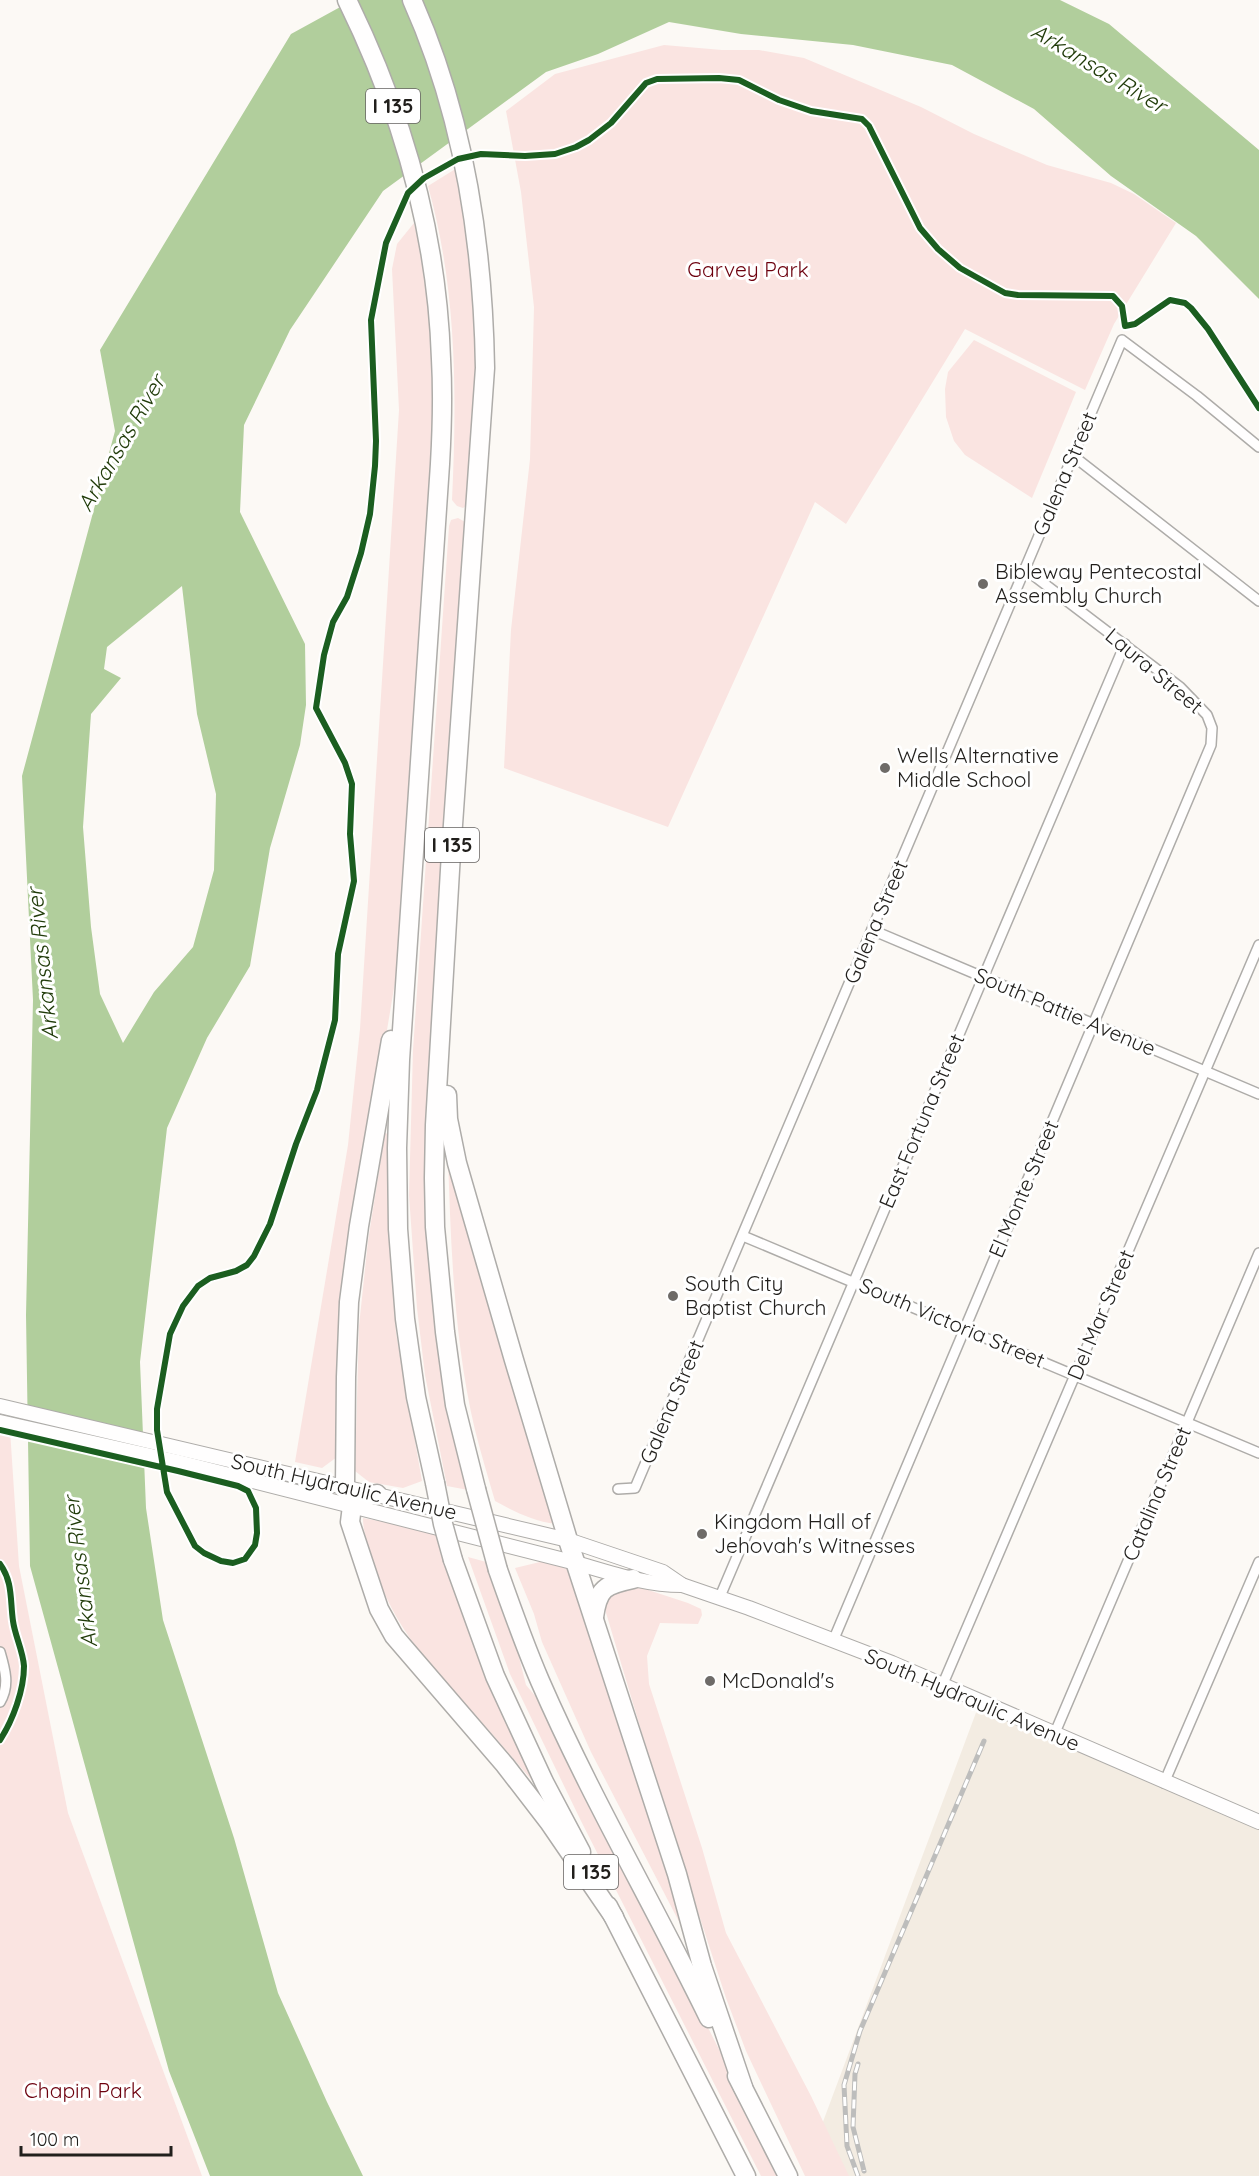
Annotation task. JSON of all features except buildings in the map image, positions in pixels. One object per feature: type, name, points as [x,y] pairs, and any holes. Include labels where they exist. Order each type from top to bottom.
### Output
[{"type":"highway","name":"I 135","points":[[347,0],[368,42],[407,148],[424,218],[438,311],[442,403],[440,464],[400,1059],[397,1148],[398,1229],[405,1319],[416,1397],[453,1560],[495,1676],[544,1782],[746,2176]]},
{"type":"highway","name":"I 135","points":[[412,0],[436,60],[464,154],[478,245],[484,322],[485,369],[435,1125],[435,1227],[442,1312],[455,1405],[498,1570],[516,1621],[546,1692],[602,1810],[672,1942],[788,2176]]},
{"type":"highway","points":[[409,938],[359,1226],[349,1302],[345,1486],[352,1506],[350,1522],[379,1609],[394,1636],[505,1765],[549,1822],[614,1917]]},
{"type":"highway","points":[[444,973],[448,1119],[457,1163],[568,1540],[677,1874],[702,1966],[742,2087]]},
{"type":"highway","points":[[352,1506],[359,1498],[377,1494]]},
{"type":"highway","points":[[594,1617],[596,1599],[603,1589],[612,1583],[633,1579]]},
{"type":"street","name":"Galena Street","points":[[618,1489],[635,1488],[1122,340],[1197,396],[1259,447]]},
{"type":"street","points":[[1072,455],[1259,601]]},
{"type":"street","name":"Laura Street","points":[[1025,569],[1180,687],[1203,710],[1210,722],[1212,737]]},
{"type":"street","name":"East Fortuna Street","points":[[719,1599],[1125,644]]},
{"type":"street","name":"El Monte Street","points":[[833,1641],[1094,1024],[1208,752],[1212,737]]},
{"type":"street","name":"South Pattie Avenue","points":[[872,930],[1259,1094]]},
{"type":"street","name":"Del Mar Street","points":[[942,1686],[1259,945]]},
{"type":"street","name":"South Victoria Street","points":[[743,1236],[1259,1453]]},
{"type":"street","name":"Catalina Street","points":[[1054,1735],[1259,1253]]},
{"type":"street","name":"South Hydraulic Avenue","points":[[0,1406],[568,1540],[663,1572],[682,1585],[833,1641],[1259,1822]]},
{"type":"street","name":"South Hydraulic Avenue","points":[[0,1422],[178,1462],[633,1579],[660,1585],[682,1585]]},
{"type":"street","points":[[1164,1783],[1259,1562]]},
{"type":"street","points":[[0,1652],[7,1674],[3,1698],[0,1702]]},
{"type":"shaded area","points":[[980,1702],[1259,1821],[1259,2176],[844,2176],[821,2127]]},
{"type":"green space","name":"Garvey Park","points":[[664,45],[722,50],[759,50],[804,58],[921,107],[974,134],[1047,165],[1111,183],[1134,194],[1176,223],[1114,324],[1085,390],[965,329],[846,524],[815,502],[668,827],[504,768],[511,630],[530,459],[534,307],[521,192],[506,111],[555,74]]},
{"type":"green space","points":[[457,168],[476,298],[479,353],[467,505],[463,508],[457,506],[452,500],[453,342],[445,264],[428,186]]},
{"type":"green space","points":[[414,223],[424,272],[429,320],[432,368],[431,465],[398,964],[385,1042],[337,1457],[322,1468],[295,1462],[348,1145],[360,1029],[399,410],[392,269],[397,244]]},
{"type":"green space","points":[[974,340],[1076,392],[1032,498],[965,455],[954,441],[946,417],[945,389],[948,372]]},
{"type":"green space","points":[[458,518],[465,522],[466,531],[428,1116],[468,1490],[447,1486],[425,1375],[417,1308],[409,1195],[413,1050],[449,526],[451,520]]},
{"type":"green space","points":[[385,1133],[388,1134],[390,1236],[396,1333],[422,1481],[403,1488],[369,1482],[355,1471],[359,1326],[368,1241]]},
{"type":"green space","points":[[448,1157],[556,1524],[524,1516],[495,1501],[475,1430],[462,1363],[452,1260]]},
{"type":"green space","name":"Chapin Park","points":[[0,1428],[10,1430],[19,1566],[68,1813],[202,2176],[0,2176]]},
{"type":"green space","points":[[363,1518],[436,1532],[536,1785],[433,1668],[404,1629],[381,1584],[366,1538]]},
{"type":"green space","points":[[468,1557],[490,1563],[514,1637],[526,1685],[548,1711],[783,2176],[761,2176],[581,1821],[510,1674]]},
{"type":"green space","points":[[544,1561],[571,1567],[633,1757],[688,1939],[591,1752],[542,1642],[534,1614],[515,1568]]},
{"type":"green space","points":[[639,1587],[701,1609],[702,1615],[698,1624],[660,1623],[647,1656],[649,1684],[702,1848],[726,1933],[811,2096],[849,2176],[805,2176],[746,2051],[726,1998],[663,1804],[604,1606],[614,1593],[627,1588]]},
{"type":"water","name":"Arkansas River","points":[[353,0],[1060,0],[1109,24],[1259,150],[1259,299],[1196,236],[1111,176],[1034,109],[952,65],[853,45],[741,34],[669,22],[598,54],[546,72],[383,191],[290,330],[244,425],[240,512],[305,644],[306,705],[300,745],[270,848],[250,966],[207,1038],[167,1128],[140,1362],[146,1508],[163,1620],[234,1838],[278,1993],[363,2176],[210,2176],[169,2071],[30,1566],[26,1315],[33,1000],[22,776],[115,431],[100,350],[291,34]],"holes":[[[182,586],[197,714],[216,794],[214,870],[193,947],[154,992],[123,1043],[100,994],[91,927],[83,827],[91,714],[121,678],[104,669],[107,647]]]},
{"type":"railway","points":[[858,2176],[847,2146],[844,2085],[860,2031],[984,1741]]},
{"type":"railway","points":[[858,2064],[855,2074],[853,2127],[864,2171]]},
{"type":"cycle path","points":[[0,1430],[178,1471],[238,1486],[248,1491],[256,1508],[255,1545],[245,1559],[233,1563],[221,1561],[195,1546],[167,1492],[157,1430],[157,1409],[170,1334],[183,1306],[198,1286],[210,1278],[236,1271],[247,1265],[270,1224],[296,1144],[317,1090],[335,1020],[338,954],[354,881],[350,834],[352,784],[345,763],[316,708],[324,655],[333,622],[347,597],[370,514],[376,441],[371,320],[386,243],[408,193],[424,178],[458,159],[481,154],[525,156],[555,154],[576,147],[611,123],[646,83],[657,79],[739,80],[779,100],[811,111],[862,119],[869,126],[920,228],[938,249],[960,268],[1005,293],[1113,296],[1122,306],[1125,326],[1135,324],[1170,300],[1185,303],[1208,329],[1259,408]]},
{"type":"cycle path","points":[[0,1564],[9,1584],[14,1627],[24,1666],[17,1705],[0,1740]]},
{"type":"place","name":"Bibleway Pentecostal Assembly Church","points":[[983,584]]},
{"type":"place","name":"Wells Alternative Middle School","points":[[885,768]]},
{"type":"place","name":"South City Baptist Church","points":[[673,1296]]},
{"type":"place","name":"Kingdom Hall of Jehovah's Witnesses","points":[[702,1534]]},
{"type":"place","name":"McDonald's","points":[[710,1681]]}]
